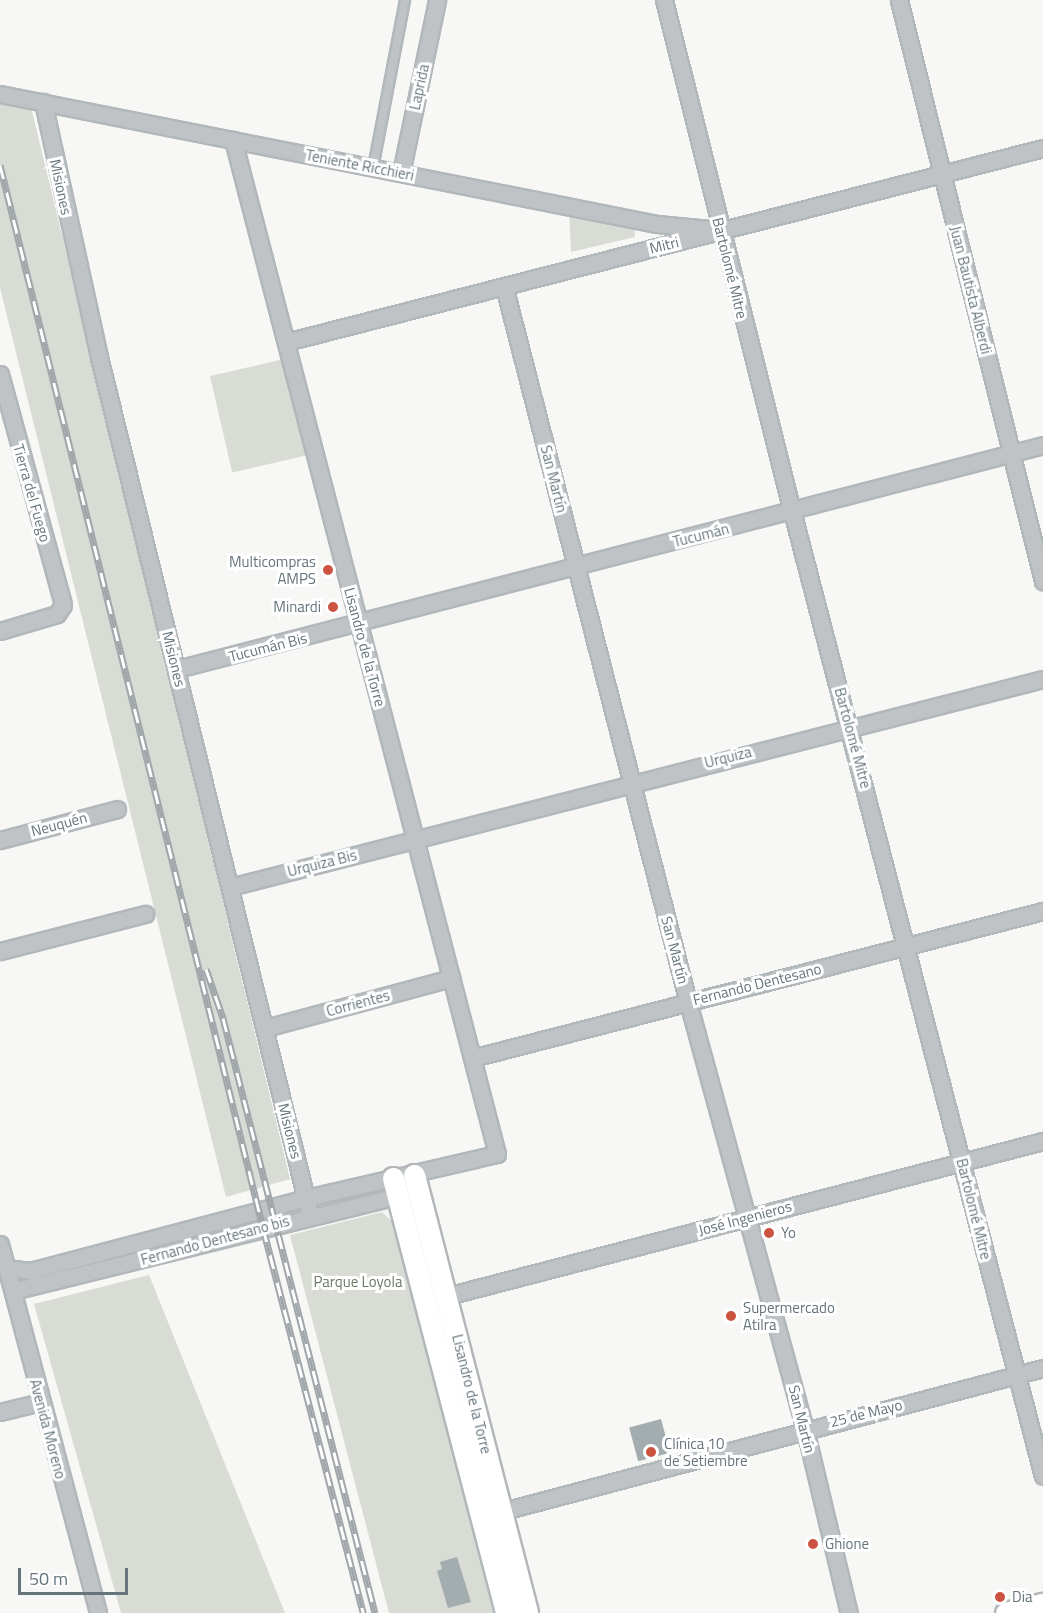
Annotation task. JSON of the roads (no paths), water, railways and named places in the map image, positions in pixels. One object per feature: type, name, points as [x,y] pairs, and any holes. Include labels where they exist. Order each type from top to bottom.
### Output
[{"type":"street","name":"Laprida","points":[[401,173],[437,0]]},
{"type":"street","name":"Bartolomé Mitre","points":[[664,0],[792,511],[1043,1476]]},
{"type":"street","name":"Juan Bautista Alberdi","points":[[899,0],[1043,581]]},
{"type":"street","name":"Teniente Ricchieri","points":[[0,94],[657,224],[721,231]]},
{"type":"street","name":"Misiones","points":[[43,102],[99,357],[310,1215]]},
{"type":"street","name":"Lisandro de la Torre","points":[[233,140],[497,1154],[406,1185]]},
{"type":"street","name":"Mitri","points":[[286,342],[1043,148]]},
{"type":"street","name":"San Martín","points":[[504,286],[688,1002],[805,1429],[849,1613]]},
{"type":"street","name":"Tierra del Fuego","points":[[0,374],[6,424],[61,596],[61,612],[0,631]]},
{"type":"street","name":"Tucumán","points":[[359,624],[1043,445]]},
{"type":"street","name":"Tucumán Bis","points":[[177,669],[359,624]]},
{"type":"street","name":"Urquiza","points":[[415,840],[631,782],[1043,679]]},
{"type":"street","name":"Neuquén","points":[[0,840],[117,809]]},
{"type":"street","name":"Urquiza Bis","points":[[230,887],[415,840]]},
{"type":"street","name":"Fernando Dentesano","points":[[472,1058],[1043,911]]},
{"type":"street","points":[[0,951],[145,914]]},
{"type":"street","name":"Corrientes","points":[[265,1028],[451,978]]},
{"type":"street","name":"José Ingenieros","points":[[447,1296],[1043,1141]]},
{"type":"street","name":"Lisandro de la Torre","points":[[406,1185],[447,1296],[492,1514],[506,1613]]},
{"type":"street","name":"Lisandro de la Torre","points":[[406,1185],[492,1514],[527,1613]]},
{"type":"street","name":"Fernando Dentesano bis","points":[[6,1268],[30,1270],[306,1198],[406,1185]]},
{"type":"street","name":"Fernando Dentesano bis","points":[[13,1291],[310,1215],[406,1185]]},
{"type":"street","name":"Avenida Moreno","points":[[0,1244],[98,1613]]},
{"type":"street","name":"25 de Mayo","points":[[492,1514],[805,1429],[1043,1368]]},
{"type":"street","points":[[0,1412],[41,1402]]},
{"type":"street","points":[[1006,1613],[1043,1604]]},
{"type":"lane","points":[[373,168],[405,0]]},
{"type":"railway","points":[[0,165],[263,1228],[363,1613]]},
{"type":"railway","points":[[206,969],[223,1018],[375,1613]]},
{"type":"place","name":"Multicompras AMPS","points":[[328,570]]},
{"type":"place","name":"Minardi","points":[[333,607]]},
{"type":"place","name":"Yo","points":[[769,1233]]},
{"type":"place","name":"Supermercado Atilra","points":[[731,1316]]},
{"type":"place","name":"Clínica 10 de Setiembre","points":[[651,1452]]},
{"type":"place","name":"Ghione","points":[[813,1544]]},
{"type":"place","name":"Dia","points":[[1000,1597]]},
{"type":"park label","name":"Parque Loyola","points":[[358,1282]]}]
